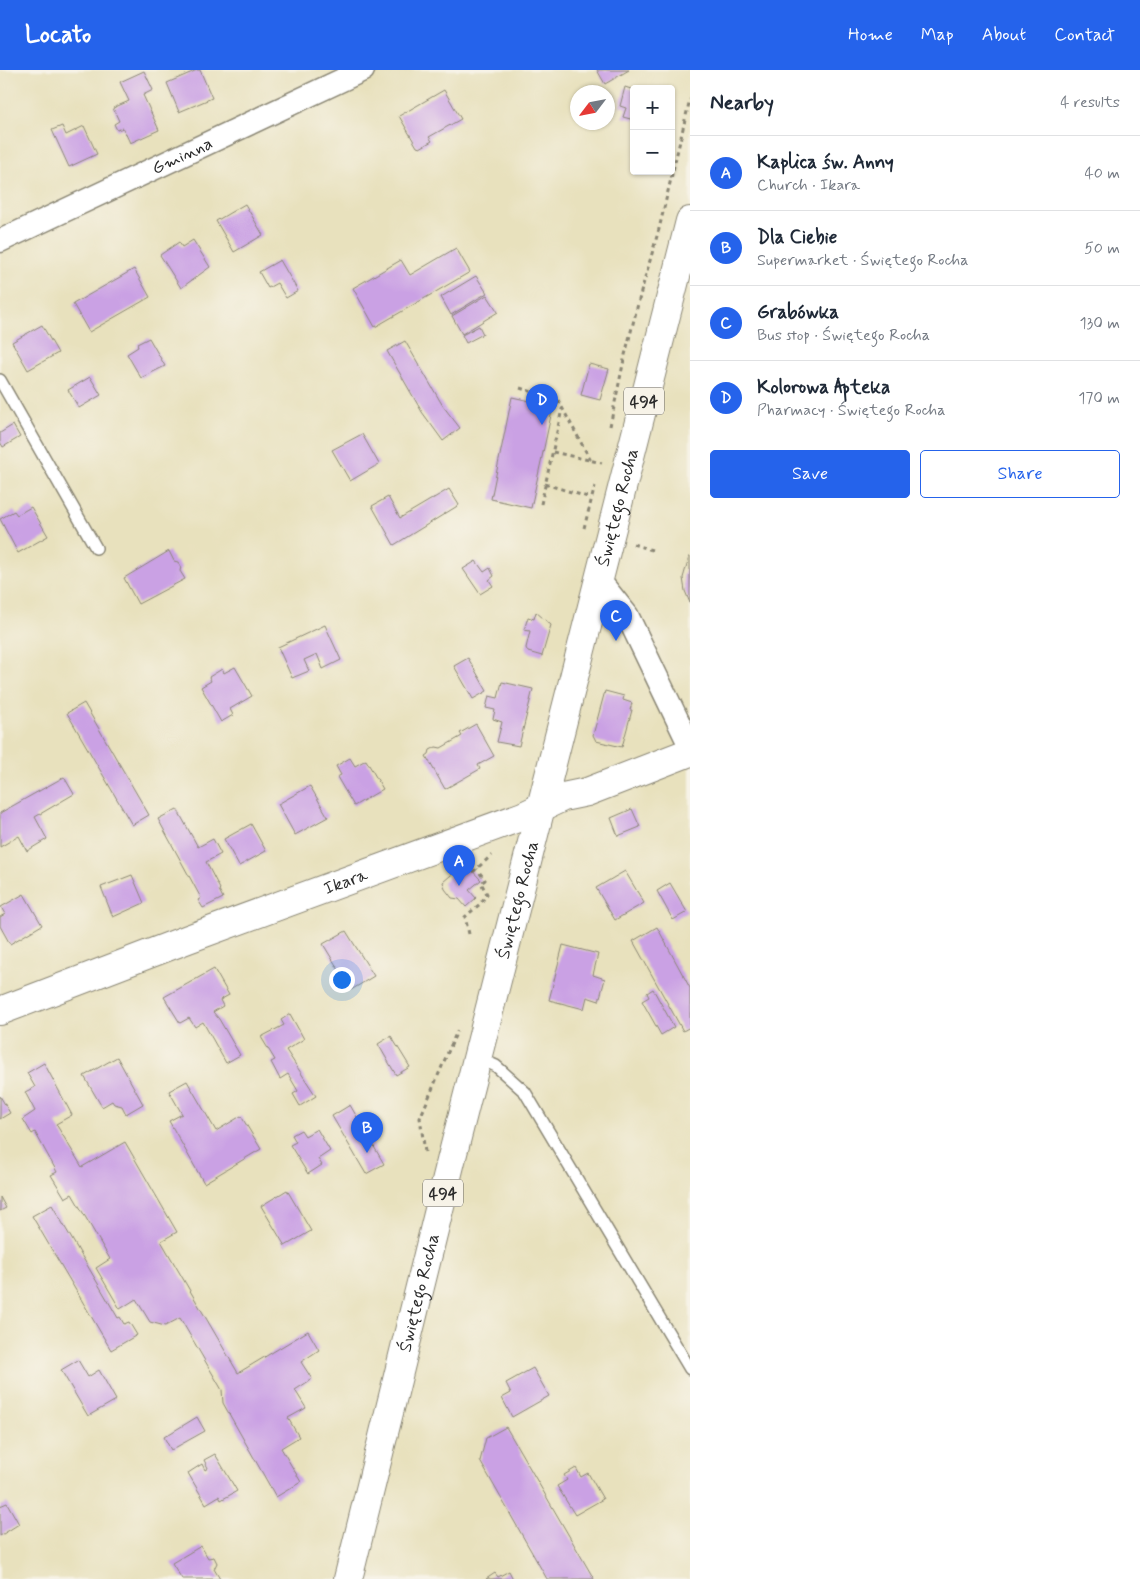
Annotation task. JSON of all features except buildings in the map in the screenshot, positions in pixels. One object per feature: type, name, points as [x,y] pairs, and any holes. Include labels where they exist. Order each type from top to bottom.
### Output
[{"type":"main road","name":"Świętego Rocha","points":[[348,1579],[690,221]]},
{"type":"main road","name":"Ikara","points":[[0,1011],[188,939],[524,816],[563,798],[588,792],[690,752]]},
{"type":"street","name":"Gminna","points":[[0,241],[363,70]]},
{"type":"street","points":[[599,580],[627,615],[690,746]]},
{"type":"lane","points":[[0,380],[96,548]]},
{"type":"lane","points":[[478,1058],[496,1066],[525,1092],[690,1369]]},
{"type":"path","points":[[610,427],[625,355],[659,229],[690,99]]},
{"type":"path","points":[[520,388],[558,400],[591,461]]},
{"type":"path","points":[[541,504],[562,409]]},
{"type":"path","points":[[553,452],[602,463]]},
{"type":"path","points":[[599,472],[604,454]]},
{"type":"path","points":[[584,528],[596,480]]},
{"type":"path","points":[[545,484],[591,498]]},
{"type":"path","points":[[629,542],[652,550]]},
{"type":"path","points":[[473,872],[496,852]]},
{"type":"path","points":[[470,934],[465,917],[480,904],[487,894],[481,884],[485,880],[476,868]]},
{"type":"place","name":"Kolorowa Apteka","points":[[542,425]]},
{"type":"place","name":"Grabówka","points":[[616,641]]},
{"type":"place","name":"Kaplica św. Anny","points":[[459,886]]},
{"type":"place","name":"Dla Ciebie","points":[[367,1153]]}]
